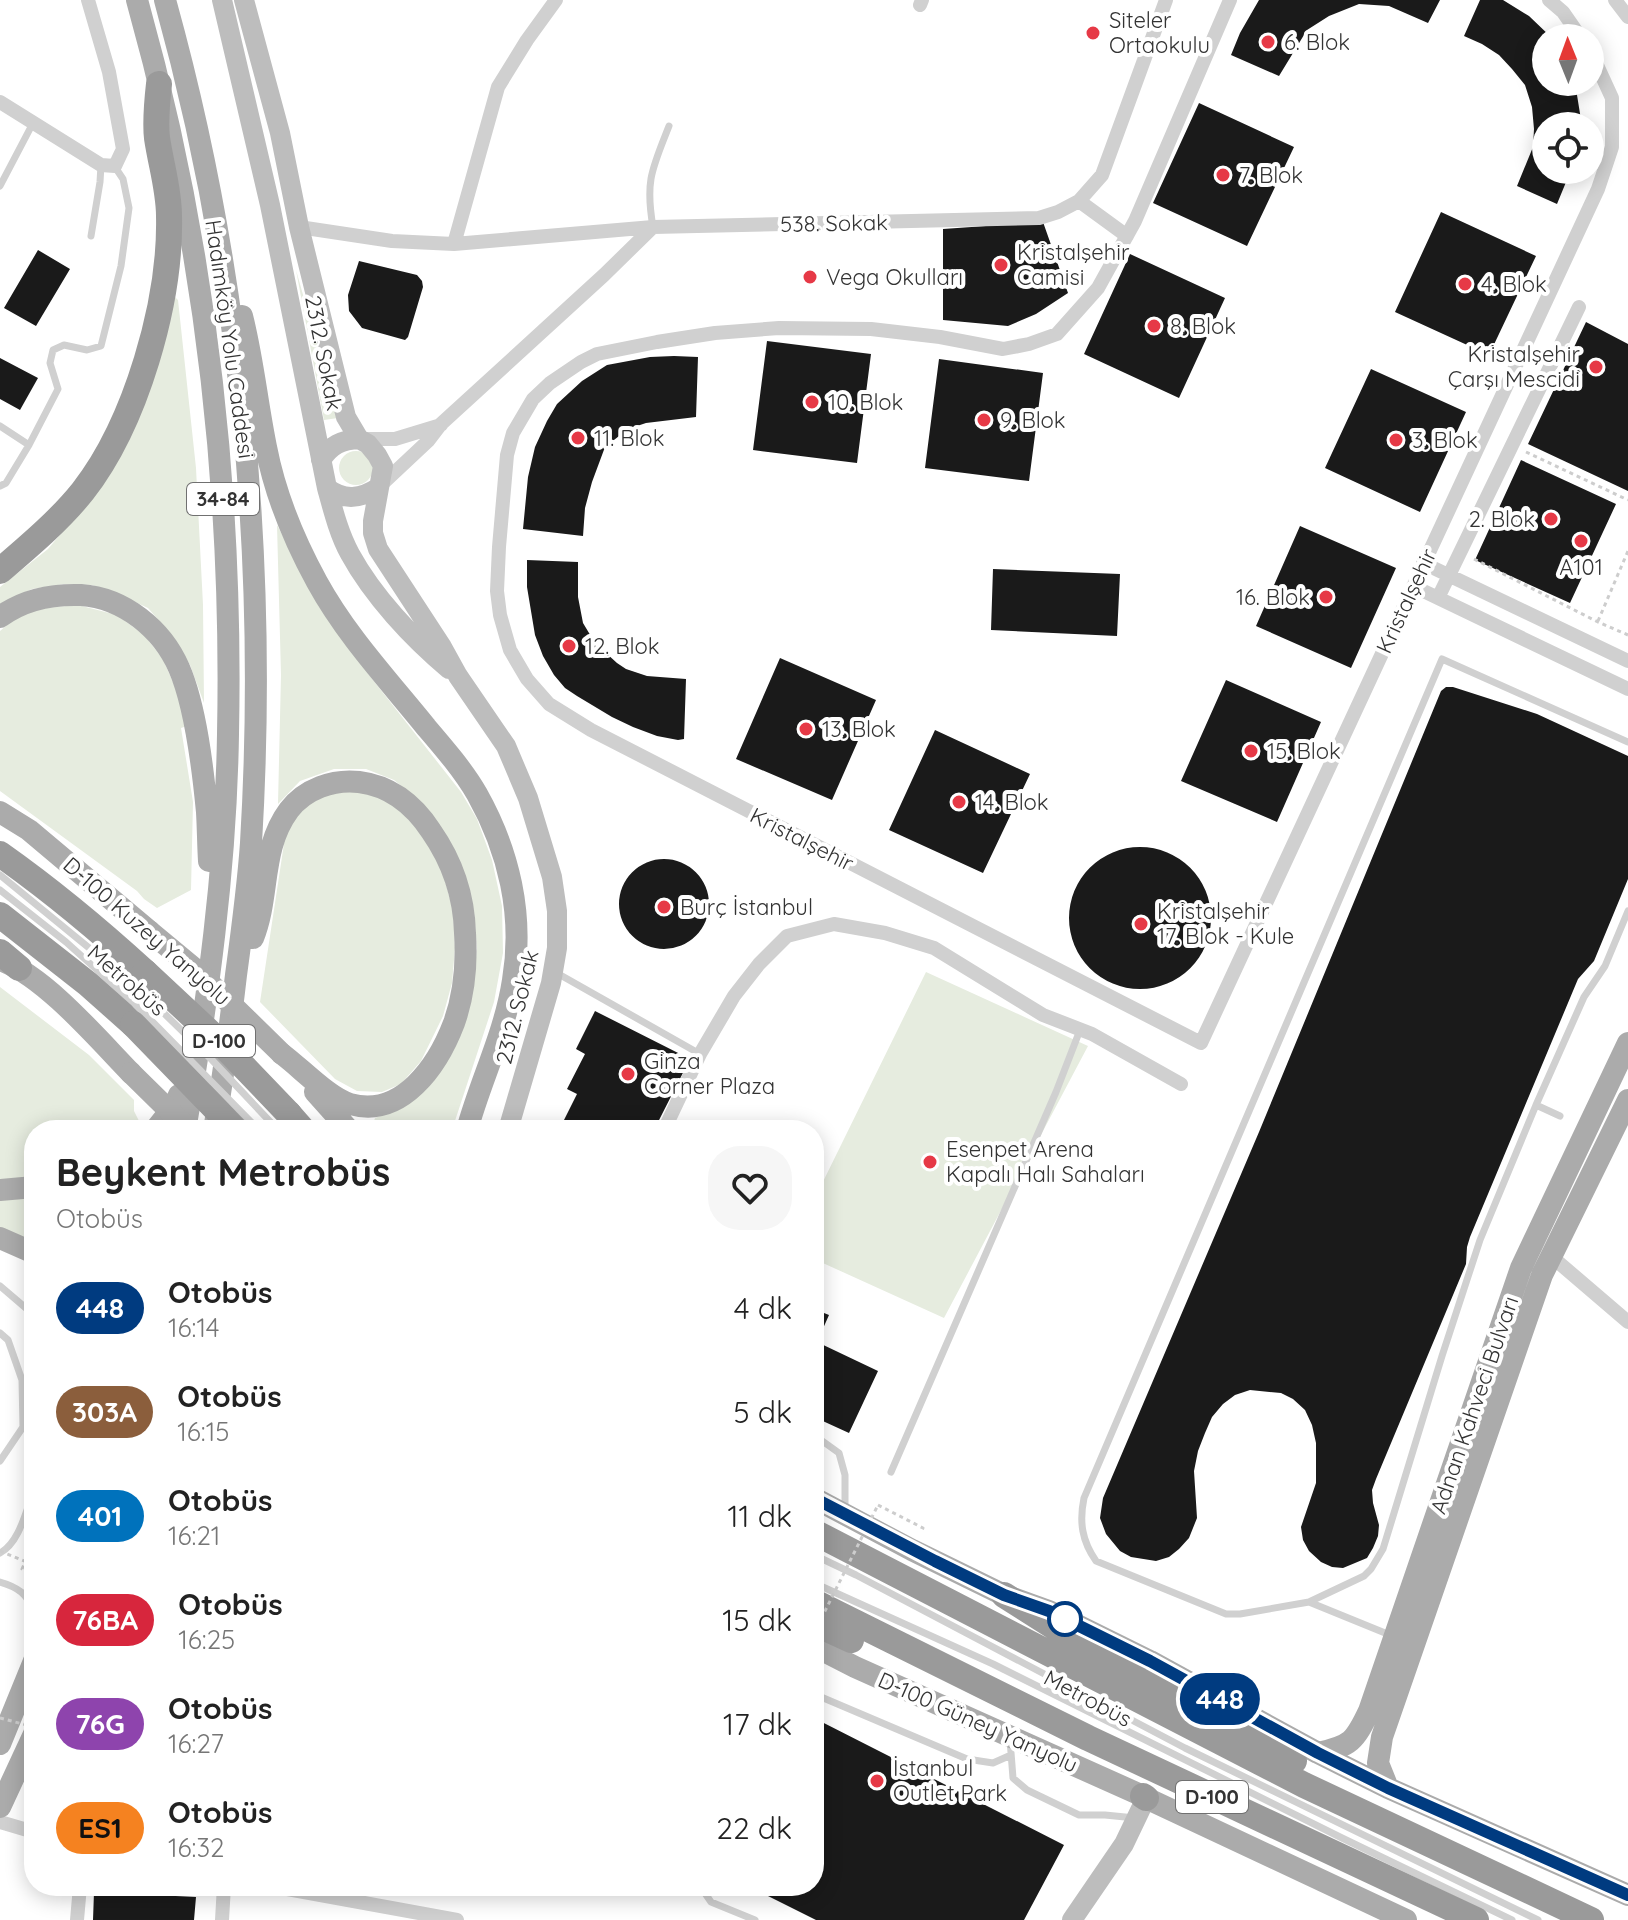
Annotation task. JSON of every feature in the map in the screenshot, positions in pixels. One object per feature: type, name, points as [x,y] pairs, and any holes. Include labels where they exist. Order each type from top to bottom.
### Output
[{"type":"highway","points":[[0,571],[53,524],[83,491],[113,441],[142,375],[155,331],[169,236],[168,198],[157,137],[159,84]]},
{"type":"highway","name":"D-100","points":[[0,854],[70,906],[141,980],[220,1042],[286,1120]]},
{"type":"highway","name":"D-100","points":[[0,915],[88,984],[134,1014],[227,1120]]},
{"type":"highway","name":"D-100","points":[[824,1537],[1276,1771],[1591,1920]]},
{"type":"highway","points":[[1004,1595],[1067,1635],[1358,1798],[1415,1837]]},
{"type":"highway","name":"D-100","points":[[824,1607],[1088,1738],[1476,1920]]},
{"type":"highway","points":[[824,1628],[910,1664],[950,1671]]},
{"type":"main road","name":"Hadımköy Yolu Caddesi","points":[[137,0],[159,84],[193,254],[222,485],[229,651],[228,737],[216,919]]},
{"type":"main road","name":"Hadımköy Yolu Caddesi","points":[[165,0],[203,154],[222,263],[247,455],[256,643],[255,743],[251,843],[237,971]]},
{"type":"main road","points":[[222,263],[239,303],[249,344],[275,486],[317,582],[376,666],[476,792],[499,837],[516,912],[516,952],[505,1021],[470,1120]]},
{"type":"main road","points":[[0,617],[30,600],[50,596],[98,596],[132,611],[151,627],[169,649],[180,669],[201,762],[216,919]]},
{"type":"main road","points":[[237,971],[255,932],[269,853],[291,806],[325,784],[347,781],[370,783],[391,791],[424,819],[452,868],[465,929],[464,975],[454,1023],[426,1075],[406,1095],[390,1104],[368,1107],[349,1104],[331,1095],[282,1054]]},
{"type":"main road","name":"D-100 Kuzey Yanyolu","points":[[0,812],[29,830],[196,970],[282,1054],[340,1120]]},
{"type":"main road","name":"34-84","points":[[199,1050],[216,919]]},
{"type":"main road","points":[[6,960],[60,1002],[177,1120]]},
{"type":"main road","name":"34-84","points":[[215,1120],[237,971]]},
{"type":"main road","name":"Adnan Kahveci Bulvarı","points":[[1388,1788],[1378,1756],[1387,1723],[1532,1305],[1541,1250],[1628,1043]]},
{"type":"main road","points":[[163,1120],[174,1106],[199,1050]]},
{"type":"main road","points":[[188,1120],[199,1050]]},
{"type":"main road","name":"Adnan Kahveci Bulvarı","points":[[1318,1753],[1343,1746],[1360,1731],[1396,1637],[1512,1290],[1541,1250],[1628,1100]]},
{"type":"main road","points":[[0,1190],[24,1188]]},
{"type":"main road","points":[[0,1238],[24,1249]]},
{"type":"main road","points":[[824,1503],[1004,1595],[1049,1611],[1150,1661],[1388,1788],[1623,1892]]},
{"type":"main road","name":"D-100 Güney Yanyolu","points":[[824,1651],[1010,1746],[1406,1920]]},
{"type":"main road","points":[[1,1733],[24,1683]]},
{"type":"main road","points":[[0,1807],[24,1756]]},
{"type":"main road","points":[[18,1769],[24,1760]]},
{"type":"street","points":[[0,102],[108,165],[123,149],[109,72],[88,0]]},
{"type":"street","name":"2312. Sokak","points":[[222,0],[270,205],[327,488],[345,544],[374,590],[428,651],[458,676]]},
{"type":"street","name":"2312. Sokak","points":[[244,0],[280,133],[299,227],[346,417],[359,439],[368,444],[383,466],[373,521],[378,549],[506,746],[533,811],[552,877],[557,911],[557,948],[539,1026],[511,1120]]},
{"type":"street","points":[[454,244],[498,87],[556,0]]},
{"type":"street","name":"538. Sokak","points":[[299,227],[392,241],[454,244],[653,227],[1039,218],[1079,201],[1102,175],[1166,0]]},
{"type":"street","name":"Kristalşehir","points":[[1230,0],[1127,236],[1098,288],[1057,334],[1003,349],[940,337],[871,329],[779,328],[715,333],[597,354],[550,383],[533,399],[513,433],[507,455],[497,591],[510,650],[527,679],[549,704],[591,730],[1201,1043],[1598,189],[1612,147],[1612,98],[1604,81]]},
{"type":"street","points":[[1549,0],[1571,24]]},
{"type":"street","points":[[1615,0],[1628,17]]},
{"type":"street","points":[[1079,201],[1127,236]]},
{"type":"street","points":[[327,488],[347,498],[370,493],[379,487],[428,441],[441,424],[653,227]]},
{"type":"street","points":[[1438,598],[1579,307]]},
{"type":"street","points":[[321,460],[335,444],[343,440],[395,439],[441,424]]},
{"type":"street","points":[[1423,563],[1628,661]]},
{"type":"street","points":[[1413,586],[1625,687],[1628,671]]},
{"type":"street","points":[[1535,644],[1545,622]]},
{"type":"street","points":[[669,1120],[700,1054],[734,996],[759,964],[787,936],[834,924],[885,933],[934,948],[1043,1015],[1092,1034],[1181,1084]]},
{"type":"street","points":[[1541,1250],[1628,1322]]},
{"type":"street","points":[[1062,1920],[1141,1804]]},
{"type":"street","points":[[1072,1920],[1124,1844],[1141,1804]]},
{"type":"street","points":[[0,1822],[24,1829]]},
{"type":"street","points":[[77,1920],[79,1896]]},
{"type":"street","points":[[222,1920],[223,1896]]},
{"type":"street","points":[[311,1896],[376,1912],[457,1920]]},
{"type":"lane","points":[[0,186],[33,123]]},
{"type":"lane","points":[[653,227],[649,204],[651,172],[669,126]]},
{"type":"lane","points":[[0,486],[6,483],[29,445],[58,389],[50,363],[53,350],[64,345],[87,350],[101,346],[121,266],[129,208],[123,179],[108,165],[100,182],[91,236]]},
{"type":"lane","points":[[0,426],[29,445]]},
{"type":"lane","points":[[1628,742],[1442,659],[1084,1498],[1083,1534],[1096,1561],[1226,1614],[1309,1602],[1364,1576],[1371,1569],[1383,1549],[1480,1240],[1584,997],[1605,966],[1628,911]]},
{"type":"lane","name":"Metrobüs","points":[[0,875],[141,980]]},
{"type":"lane","name":"Metrobüs","points":[[0,890],[66,942],[134,1014],[248,1120]]},
{"type":"lane","points":[[553,971],[700,1054]]},
{"type":"lane","points":[[891,1472],[1080,1030]]},
{"type":"lane","points":[[1536,1105],[1560,1116]]},
{"type":"lane","points":[[0,1286],[24,1305]]},
{"type":"lane","points":[[0,1333],[8,1340],[22,1380],[23,1427],[0,1461]]},
{"type":"lane","points":[[824,1442],[839,1453],[845,1475],[845,1515]]},
{"type":"lane","points":[[0,1552],[8,1549],[24,1515]]},
{"type":"lane","name":"Metrobüs","points":[[824,1560],[1185,1748],[1538,1920]]},
{"type":"lane","points":[[0,1582],[24,1594]]},
{"type":"lane","name":"Metrobüs","points":[[824,1588],[993,1664],[1512,1920]]},
{"type":"lane","points":[[1309,1602],[1396,1637]]},
{"type":"lane","points":[[824,1698],[967,1759],[993,1763],[1010,1746]]},
{"type":"lane","points":[[1010,1746],[1013,1778],[1027,1790],[1079,1815],[1105,1815],[1141,1804]]},
{"type":"lane","points":[[707,1896],[711,1902],[755,1920]]},
{"type":"path","points":[[1520,449],[1628,500]]},
{"type":"path","points":[[1598,622],[1628,551]]},
{"type":"path","points":[[1469,557],[1628,635]]},
{"type":"path","points":[[824,1613],[878,1505],[923,1528]]},
{"type":"path","points":[[0,1552],[24,1561]]},
{"type":"path","points":[[1,1733],[24,1729]]},
{"type":"shaded area","points":[[296,270],[338,418],[324,420]]},
{"type":"shaded area","points":[[173,295],[178,300],[196,468],[204,703],[190,665],[169,632],[148,608],[92,585],[64,584],[32,589],[0,604],[0,587],[48,549],[74,518]]},
{"type":"shaded area","points":[[356,451],[368,456],[373,468],[368,480],[356,485],[344,480],[339,468],[344,456]]},
{"type":"shaded area","points":[[277,525],[296,561],[369,675],[461,792],[477,819],[492,860],[502,906],[503,953],[494,1002],[455,1120],[374,1120],[405,1106],[473,985],[477,948],[474,911],[422,803],[394,780],[366,769],[334,769],[300,781],[278,804],[281,675]]},
{"type":"shaded area","points":[[78,605],[117,615],[144,635],[163,659],[187,726],[181,728],[193,802],[191,890],[157,908],[0,791],[0,631],[19,617],[36,610]]},
{"type":"shaded area","points":[[352,789],[394,802],[431,846],[453,910],[455,948],[452,983],[443,1016],[421,1061],[401,1084],[382,1092],[357,1091],[335,1079],[260,1002],[285,837],[297,816],[311,803]]},
{"type":"shaded area","name":"Esenpet Arena Kapalı Halı Sahaları","points":[[926,972],[1088,1046],[944,1318],[824,1264],[824,1180]]},
{"type":"shaded area","points":[[0,987],[89,1055],[134,1100],[134,1111],[138,1120],[24,1120],[24,1179],[0,1180]]},
{"type":"shaded area","points":[[24,1198],[24,1240],[0,1229],[0,1199]]},
{"type":"building","name":"6. Blok","points":[[1259,0],[1440,0],[1428,23],[1389,6],[1359,4],[1329,16],[1307,30],[1279,76],[1231,55]]},
{"type":"building","points":[[1480,0],[1503,0],[1529,16],[1537,24],[1532,24],[1532,96],[1577,96],[1580,112],[1532,112],[1525,85],[1512,69],[1499,55],[1464,36]]},
{"type":"building","name":"7. Blok","points":[[1199,103],[1294,147],[1247,246],[1153,203]]},
{"type":"building","points":[[1532,149],[1532,184],[1565,184],[1557,204],[1517,186]]},
{"type":"building","name":"4. Blok","points":[[1441,212],[1536,256],[1489,355],[1395,312]]},
{"type":"building","name":"Kristalşehir Camisi","points":[[1043,222],[1068,293],[1036,314],[1008,326],[943,320],[943,229]]},
{"type":"building","points":[[38,250],[70,269],[36,326],[4,308]]},
{"type":"building","name":"8. Blok","points":[[1130,254],[1225,298],[1179,398],[1084,354]]},
{"type":"building","points":[[359,261],[417,275],[422,281],[423,287],[405,340],[362,328],[349,311],[348,295]]},
{"type":"building","points":[[1586,322],[1628,344],[1628,491],[1528,444]]},
{"type":"building","name":"10. Blok","points":[[767,341],[871,354],[857,463],[753,450]]},
{"type":"building","name":"11. Blok","points":[[674,356],[698,357],[696,417],[646,423],[628,429],[605,447],[585,508],[583,536],[523,529],[528,477],[535,447],[557,404],[582,381],[607,365]]},
{"type":"building","points":[[0,358],[38,378],[20,410],[0,399]]},
{"type":"building","name":"9. Blok","points":[[939,359],[1043,373],[1029,481],[925,468]]},
{"type":"building","name":"3. Blok","points":[[1371,369],[1466,412],[1420,512],[1325,468]]},
{"type":"building","name":"2. Blok","points":[[1521,460],[1616,504],[1570,603],[1475,560]]},
{"type":"building","name":"16. Blok","points":[[1300,526],[1396,568],[1351,668],[1256,626]]},
{"type":"building","name":"12. Blok","points":[[527,560],[578,562],[578,597],[583,623],[595,643],[626,669],[647,676],[686,679],[684,739],[657,736],[633,727],[565,688],[543,656],[535,635],[527,587]]},
{"type":"building","points":[[993,569],[1120,574],[1117,636],[991,630]]},
{"type":"building","name":"13. Blok","points":[[780,658],[876,700],[832,800],[736,759]]},
{"type":"building","name":"15. Blok","points":[[1226,680],[1321,722],[1277,822],[1181,781]]},
{"type":"building","points":[[1446,687],[1537,714],[1628,756],[1628,879],[1594,961],[1578,979],[1470,1237],[1466,1264],[1376,1479],[1372,1490],[1379,1525],[1378,1536],[1367,1558],[1343,1568],[1332,1567],[1309,1551],[1301,1527],[1316,1483],[1316,1443],[1312,1425],[1305,1410],[1293,1399],[1281,1393],[1250,1390],[1235,1395],[1223,1404],[1212,1417],[1205,1433],[1194,1471],[1197,1518],[1189,1538],[1169,1557],[1156,1561],[1131,1557],[1120,1551],[1106,1534],[1100,1518],[1103,1498],[1259,1132],[1441,691]]},
{"type":"building","name":"14. Blok","points":[[935,730],[1030,774],[983,873],[889,830]]},
{"type":"building","name":"Kristalşehir 17. Blok - Kule","points":[[1140,847],[1167,852],[1190,868],[1206,891],[1211,918],[1206,945],[1190,968],[1167,984],[1140,989],[1113,984],[1090,968],[1074,945],[1069,918],[1074,891],[1090,868],[1113,852]]},
{"type":"building","name":"Burç İstanbul","points":[[664,859],[681,863],[696,872],[705,887],[709,904],[705,921],[696,936],[681,945],[664,949],[647,945],[632,936],[623,921],[619,904],[623,887],[632,872],[647,863]]},
{"type":"building","name":"Ginza Corner Plaza","points":[[595,1011],[690,1059],[659,1120],[564,1120],[577,1094],[567,1089],[585,1054],[576,1049]]},
{"type":"building","points":[[824,1345],[878,1371],[849,1433],[824,1422]]},
{"type":"building","name":"İstanbul Outlet Park","points":[[824,1723],[1064,1845],[1024,1920],[816,1920],[768,1896],[824,1896]]},
{"type":"building","points":[[94,1896],[196,1897],[194,1920],[93,1920]]},
{"type":"bus line","name":"448","points":[[824,1503],[1004,1595],[1049,1611],[1150,1661],[1388,1788],[1628,1895]]},
{"type":"place","name":"Siteler Ortaokulu","points":[[1093,33]]},
{"type":"place","name":"6. Blok","points":[[1268,42]]},
{"type":"place","name":"7. Blok","points":[[1223,175]]},
{"type":"place","name":"Kristalşehir Camisi","points":[[1001,265]]},
{"type":"place","name":"Vega Okulları","points":[[810,277]]},
{"type":"place","name":"4. Blok","points":[[1465,284]]},
{"type":"place","name":"8. Blok","points":[[1154,326]]},
{"type":"place","name":"Kristalşehir Çarşı Mescidi","points":[[1596,367]]},
{"type":"place","name":"10. Blok","points":[[812,402]]},
{"type":"place","name":"9. Blok","points":[[984,420]]},
{"type":"place","name":"11. Blok","points":[[578,438]]},
{"type":"place","name":"3. Blok","points":[[1396,440]]},
{"type":"place","name":"2. Blok","points":[[1551,519]]},
{"type":"place","name":"A101","points":[[1581,541]]},
{"type":"place","name":"16. Blok","points":[[1326,597]]},
{"type":"place","name":"12. Blok","points":[[569,646]]},
{"type":"place","name":"13. Blok","points":[[806,729]]},
{"type":"place","name":"15. Blok","points":[[1251,751]]},
{"type":"place","name":"14. Blok","points":[[959,802]]},
{"type":"place","name":"Burç İstanbul","points":[[664,907]]},
{"type":"place","name":"Kristalşehir 17. Blok - Kule","points":[[1141,924]]},
{"type":"place","name":"Ginza Corner Plaza","points":[[628,1074]]},
{"type":"place","name":"Esenpet Arena Kapalı Halı Sahaları","points":[[930,1162]]},
{"type":"place","name":"İstanbul Outlet Park","points":[[877,1781]]}]
